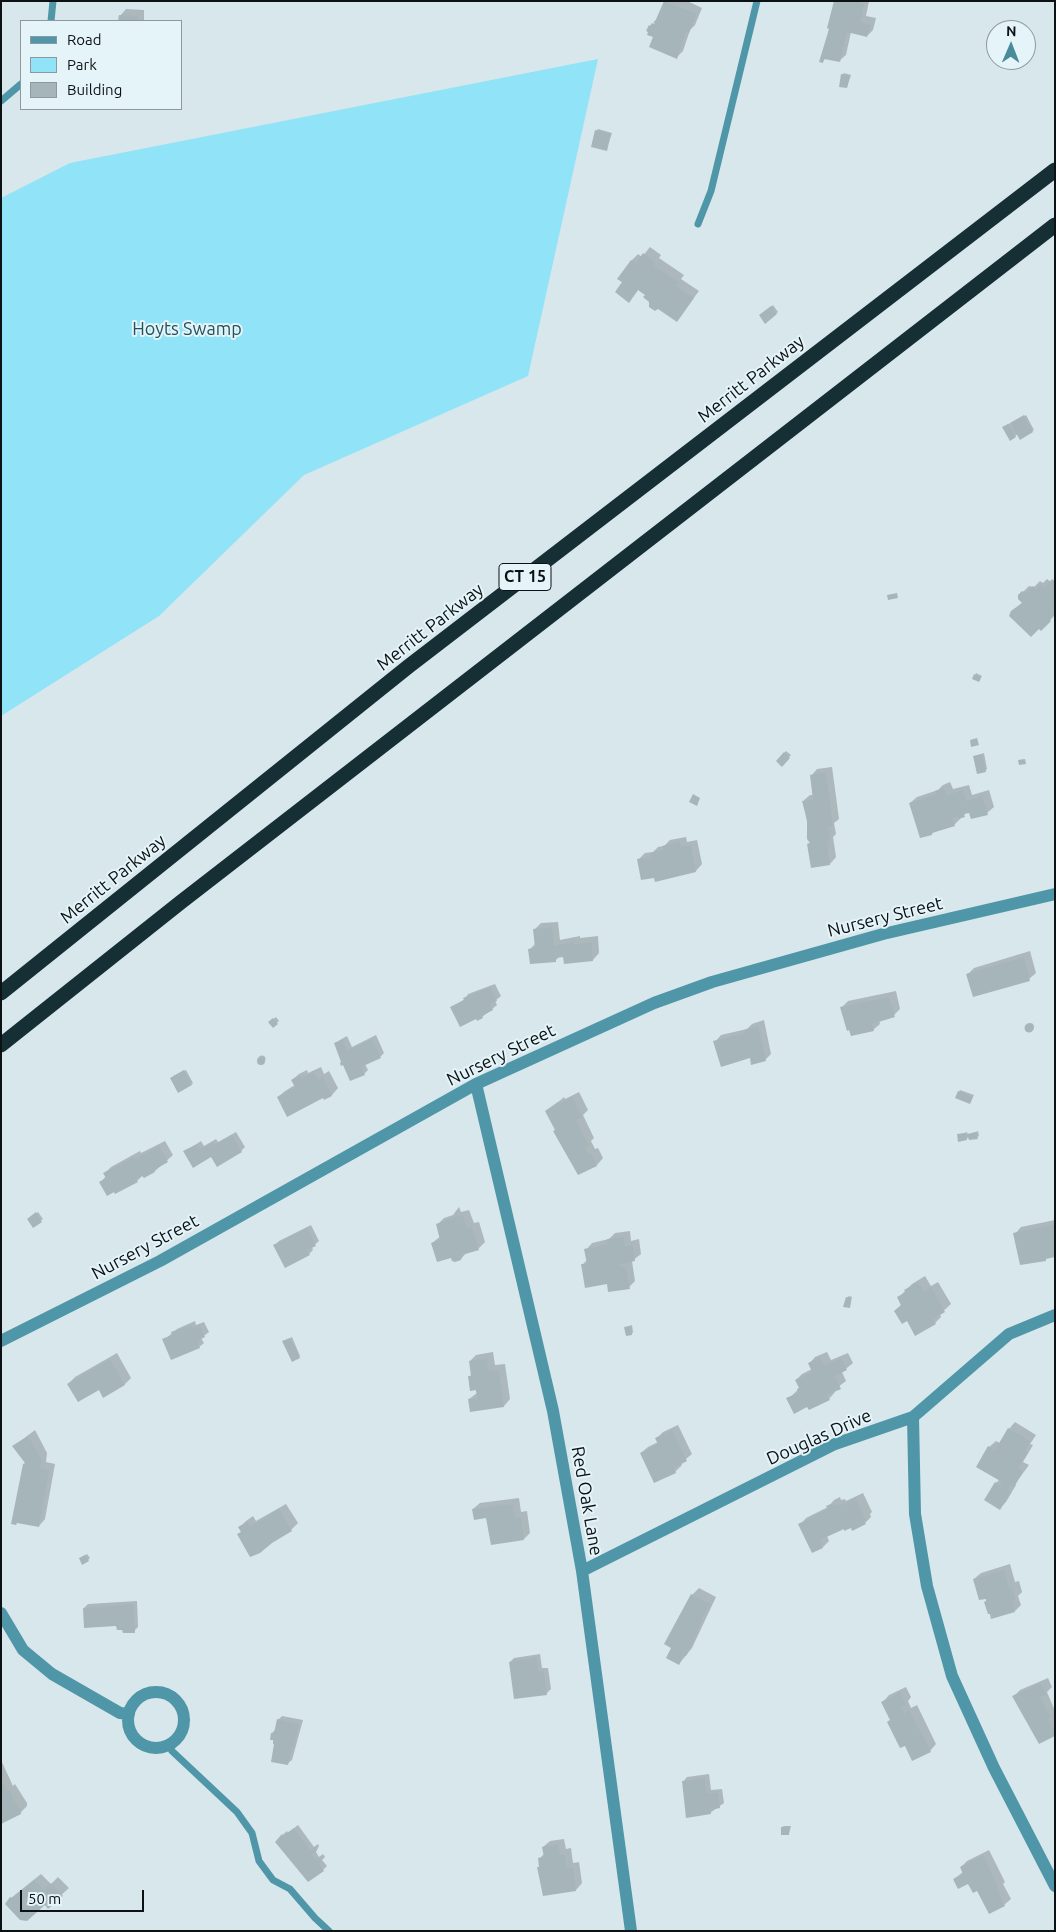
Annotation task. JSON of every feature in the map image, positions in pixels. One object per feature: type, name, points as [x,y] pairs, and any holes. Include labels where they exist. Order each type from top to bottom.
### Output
[{"type":"highway","name":"Merritt Parkway","points":[[1,994],[409,666],[1055,170]]},
{"type":"highway","name":"CT 15","points":[[1,1045],[182,902],[1055,225]]},
{"type":"street","name":"Nursery Street","points":[[1,1342],[160,1261],[476,1084],[654,1003],[712,982],[883,934],[1055,894]]},
{"type":"street","name":"Red Oak Lane","points":[[476,1084],[553,1410],[582,1571],[631,1931]]},
{"type":"street","name":"Douglas Drive","points":[[582,1571],[835,1444],[913,1417],[1009,1334],[1055,1315]]},
{"type":"street","points":[[913,1417],[915,1514],[926,1586],[952,1676],[994,1768],[1055,1886]]},
{"type":"street","points":[[1,1613],[23,1650],[52,1674],[120,1713],[129,1714]]},
{"type":"street","points":[[160,1692],[171,1696],[180,1705],[184,1719],[181,1732],[169,1744],[155,1747],[141,1743],[131,1732],[128,1723],[129,1714],[134,1703],[145,1694],[160,1692]]},
{"type":"lane","points":[[51,20],[53,1]]},
{"type":"lane","points":[[698,224],[711,191],[757,1]]},
{"type":"lane","points":[[1,101],[20,85]]},
{"type":"lane","points":[[169,1744],[172,1751],[237,1812],[252,1833],[259,1861],[273,1880],[290,1889],[329,1931]]},
{"type":"green space","name":"Hoyts Swamp","points":[[598,59],[528,376],[304,475],[159,616],[1,716],[1,198],[70,163]]},
{"type":"building","points":[[664,1],[697,14],[689,33],[686,32],[677,59],[649,47],[653,37],[647,35],[648,32],[646,31],[649,25],[654,24]]},
{"type":"building","points":[[834,1],[853,1],[864,4],[860,22],[871,25],[867,37],[847,32],[840,62],[824,59],[823,63],[819,62],[829,29],[827,28]]},
{"type":"building","points":[[119,15],[138,16],[138,20],[118,20]]},
{"type":"building","points":[[841,74],[850,76],[847,88],[839,87]]},
{"type":"building","points":[[595,130],[611,134],[607,151],[591,147]]},
{"type":"building","points":[[643,253],[655,262],[653,265],[679,282],[676,286],[694,298],[677,322],[658,309],[655,311],[649,307],[649,302],[643,297],[645,295],[638,290],[629,303],[615,292],[622,282],[617,279],[631,260],[636,263]]},
{"type":"building","points":[[771,306],[777,314],[765,324],[759,315]]},
{"type":"building","points":[[1024,415],[1033,432],[1020,440],[1010,423]]},
{"type":"building","points":[[1008,424],[1016,437],[1010,441],[1002,427]]},
{"type":"building","points":[[1052,579],[1055,582],[1055,613],[1049,619],[1051,621],[1041,631],[1039,629],[1031,637],[1009,616],[1011,611],[1022,603],[1018,599],[1018,595],[1022,591],[1026,593],[1033,586],[1036,589],[1040,584],[1044,588]]},
{"type":"building","points":[[897,593],[898,598],[888,600],[887,595]]},
{"type":"building","points":[[974,674],[981,678],[979,682],[972,679]]},
{"type":"building","points":[[977,738],[979,745],[971,747],[970,740]]},
{"type":"building","points":[[784,752],[790,758],[782,767],[776,761]]},
{"type":"building","points":[[982,754],[986,772],[977,774],[973,756]]},
{"type":"building","points":[[1025,759],[1026,764],[1019,765],[1018,760]]},
{"type":"building","points":[[826,772],[833,826],[828,827],[830,841],[827,842],[830,865],[811,868],[807,844],[810,843],[807,839],[807,820],[802,801],[813,800],[810,775]]},
{"type":"building","points":[[943,788],[947,795],[963,790],[966,801],[982,796],[988,815],[971,819],[969,813],[964,814],[965,817],[958,819],[957,816],[953,818],[955,826],[920,838],[909,803],[936,794],[935,791]]},
{"type":"building","points":[[693,794],[700,798],[697,806],[689,802]]},
{"type":"building","points":[[680,842],[681,847],[691,845],[696,872],[655,882],[654,878],[641,880],[637,859],[651,857],[650,853],[663,850],[662,846]]},
{"type":"building","points":[[552,927],[554,946],[574,942],[574,944],[592,942],[593,961],[564,964],[563,957],[556,958],[556,962],[530,964],[528,949],[535,948],[533,929]]},
{"type":"building","points":[[1024,957],[1030,981],[973,997],[966,974]]},
{"type":"building","points":[[490,987],[497,1001],[490,1004],[493,1010],[482,1016],[483,1018],[477,1021],[476,1019],[460,1027],[450,1007],[464,1000],[463,998]]},
{"type":"building","points":[[889,997],[895,1017],[872,1024],[874,1031],[851,1036],[849,1030],[847,1031],[840,1007]]},
{"type":"building","points":[[273,1018],[278,1024],[273,1028],[268,1022]]},
{"type":"building","points":[[1029,1023],[1034,1028],[1029,1033],[1024,1028]]},
{"type":"building","points":[[758,1026],[766,1061],[751,1065],[750,1058],[721,1067],[713,1041],[745,1033],[744,1030]]},
{"type":"building","points":[[343,1039],[347,1050],[372,1039],[381,1058],[361,1067],[365,1075],[350,1081],[343,1065],[341,1066],[334,1043]]},
{"type":"building","points":[[261,1057],[265,1061],[261,1065],[257,1061]]},
{"type":"building","points":[[184,1070],[192,1085],[178,1093],[170,1078]]},
{"type":"building","points":[[314,1072],[318,1079],[323,1077],[332,1096],[324,1100],[323,1098],[287,1117],[277,1097],[295,1087],[291,1080],[300,1075],[302,1078]]},
{"type":"building","points":[[958,1091],[973,1097],[970,1104],[955,1098]]},
{"type":"building","points":[[572,1097],[582,1117],[576,1120],[589,1145],[585,1147],[588,1154],[591,1153],[597,1166],[578,1175],[553,1131],[555,1130],[545,1111],[558,1102],[559,1104]]},
{"type":"building","points":[[976,1132],[978,1139],[969,1140],[967,1134]]},
{"type":"building","points":[[966,1133],[967,1140],[958,1142],[957,1134]]},
{"type":"building","points":[[232,1135],[242,1152],[217,1167],[211,1157],[193,1168],[183,1151],[197,1144],[200,1149],[212,1143],[214,1145]]},
{"type":"building","points":[[159,1146],[168,1162],[144,1178],[142,1176],[136,1179],[138,1182],[107,1196],[99,1182],[106,1178],[103,1173]]},
{"type":"building","points":[[36,1212],[42,1222],[33,1228],[27,1219]]},
{"type":"building","points":[[463,1215],[467,1229],[472,1227],[479,1250],[462,1255],[461,1260],[455,1262],[451,1258],[437,1262],[431,1243],[440,1240],[436,1224],[452,1217]]},
{"type":"building","points":[[1055,1224],[1055,1257],[1046,1259],[1046,1261],[1020,1265],[1013,1233]]},
{"type":"building","points":[[307,1228],[316,1246],[307,1250],[310,1255],[285,1268],[273,1245]]},
{"type":"building","points":[[624,1237],[625,1246],[633,1245],[635,1261],[620,1264],[620,1267],[626,1267],[630,1289],[608,1292],[607,1284],[585,1288],[581,1264],[587,1264],[584,1249],[608,1245],[607,1239]]},
{"type":"building","points":[[918,1282],[924,1292],[931,1287],[945,1312],[933,1319],[936,1324],[915,1336],[907,1321],[902,1324],[894,1311],[901,1305],[897,1297],[906,1292],[904,1290]]},
{"type":"building","points":[[846,1297],[851,1298],[850,1308],[843,1307]]},
{"type":"building","points":[[191,1325],[192,1328],[200,1325],[205,1337],[197,1341],[200,1348],[171,1360],[162,1339],[172,1335],[171,1332]]},
{"type":"building","points":[[631,1326],[632,1335],[626,1336],[624,1327]]},
{"type":"building","points":[[290,1338],[300,1358],[292,1362],[282,1341]]},
{"type":"building","points":[[820,1357],[824,1366],[841,1358],[847,1370],[835,1376],[841,1389],[827,1395],[830,1400],[809,1410],[807,1407],[794,1414],[786,1398],[798,1393],[797,1389],[799,1388],[795,1380],[812,1372],[808,1363]]},
{"type":"building","points":[[487,1358],[488,1371],[499,1370],[504,1407],[470,1412],[468,1399],[477,1398],[476,1390],[470,1391],[469,1361]]},
{"type":"building","points":[[110,1359],[125,1385],[103,1398],[99,1390],[78,1402],[67,1384]]},
{"type":"building","points":[[1008,1428],[1030,1441],[1025,1450],[1028,1452],[1018,1468],[1023,1472],[1014,1487],[1011,1486],[1008,1490],[1011,1492],[1000,1510],[984,1500],[995,1482],[1000,1485],[1002,1482],[976,1467],[988,1446],[995,1450]]},
{"type":"building","points":[[672,1430],[687,1461],[674,1468],[676,1473],[654,1483],[640,1453],[658,1444],[655,1438]]},
{"type":"building","points":[[28,1436],[42,1460],[40,1468],[49,1470],[39,1527],[17,1523],[16,1525],[11,1524],[23,1464],[25,1463],[12,1446]]},
{"type":"building","points":[[856,1498],[866,1524],[852,1531],[851,1528],[844,1531],[844,1529],[820,1540],[823,1548],[812,1553],[798,1524],[828,1509],[826,1506],[833,1503],[834,1506],[838,1504],[839,1506]]},
{"type":"building","points":[[513,1504],[515,1518],[521,1517],[524,1540],[491,1545],[486,1518],[474,1520],[472,1509]]},
{"type":"building","points":[[279,1509],[292,1531],[260,1553],[250,1557],[237,1534],[241,1532],[238,1527],[247,1522],[250,1527]]},
{"type":"building","points":[[85,1555],[89,1561],[82,1565],[79,1558]]},
{"type":"building","points":[[1004,1570],[1009,1588],[1012,1587],[1016,1600],[1012,1601],[1015,1612],[991,1619],[984,1602],[986,1599],[979,1600],[973,1579]]},
{"type":"building","points":[[691,1594],[710,1604],[686,1656],[684,1655],[679,1665],[666,1658],[671,1648],[664,1644]]},
{"type":"building","points":[[133,1604],[135,1633],[123,1633],[122,1630],[117,1630],[116,1626],[84,1628],[83,1608]]},
{"type":"building","points":[[536,1657],[539,1672],[544,1671],[547,1695],[514,1699],[509,1662]]},
{"type":"building","points":[[1041,1683],[1046,1694],[1040,1697],[1051,1718],[1048,1719],[1055,1732],[1055,1736],[1039,1744],[1012,1696]]},
{"type":"building","points":[[900,1692],[906,1705],[901,1707],[904,1713],[910,1711],[931,1752],[912,1761],[905,1746],[900,1748],[887,1722],[890,1720],[881,1702]]},
{"type":"building","points":[[277,1719],[299,1724],[288,1765],[271,1762],[274,1744],[273,1740],[270,1740],[271,1733],[274,1733]]},
{"type":"building","points":[[705,1778],[707,1794],[718,1792],[720,1808],[710,1810],[711,1814],[686,1818],[682,1781]]},
{"type":"building","points":[[1,1780],[7,1791],[12,1793],[13,1799],[21,1810],[21,1814],[1,1824]]},
{"type":"building","points":[[781,1827],[789,1827],[789,1835],[781,1835]]},
{"type":"building","points":[[294,1828],[310,1850],[314,1847],[316,1851],[312,1854],[315,1860],[318,1858],[322,1862],[319,1864],[324,1871],[308,1882],[275,1842],[282,1834],[283,1836]]},
{"type":"building","points":[[558,1844],[560,1855],[565,1854],[567,1868],[573,1868],[576,1891],[543,1896],[537,1867],[539,1867],[538,1858],[544,1857],[542,1847]]},
{"type":"building","points":[[983,1855],[1005,1906],[989,1914],[977,1891],[973,1893],[968,1884],[958,1889],[953,1879],[963,1874],[960,1867]]},
{"type":"building","points":[[34,1880],[44,1890],[51,1883],[63,1896],[48,1909],[45,1905],[27,1921],[20,1920],[5,1904],[10,1897],[12,1898]]}]
